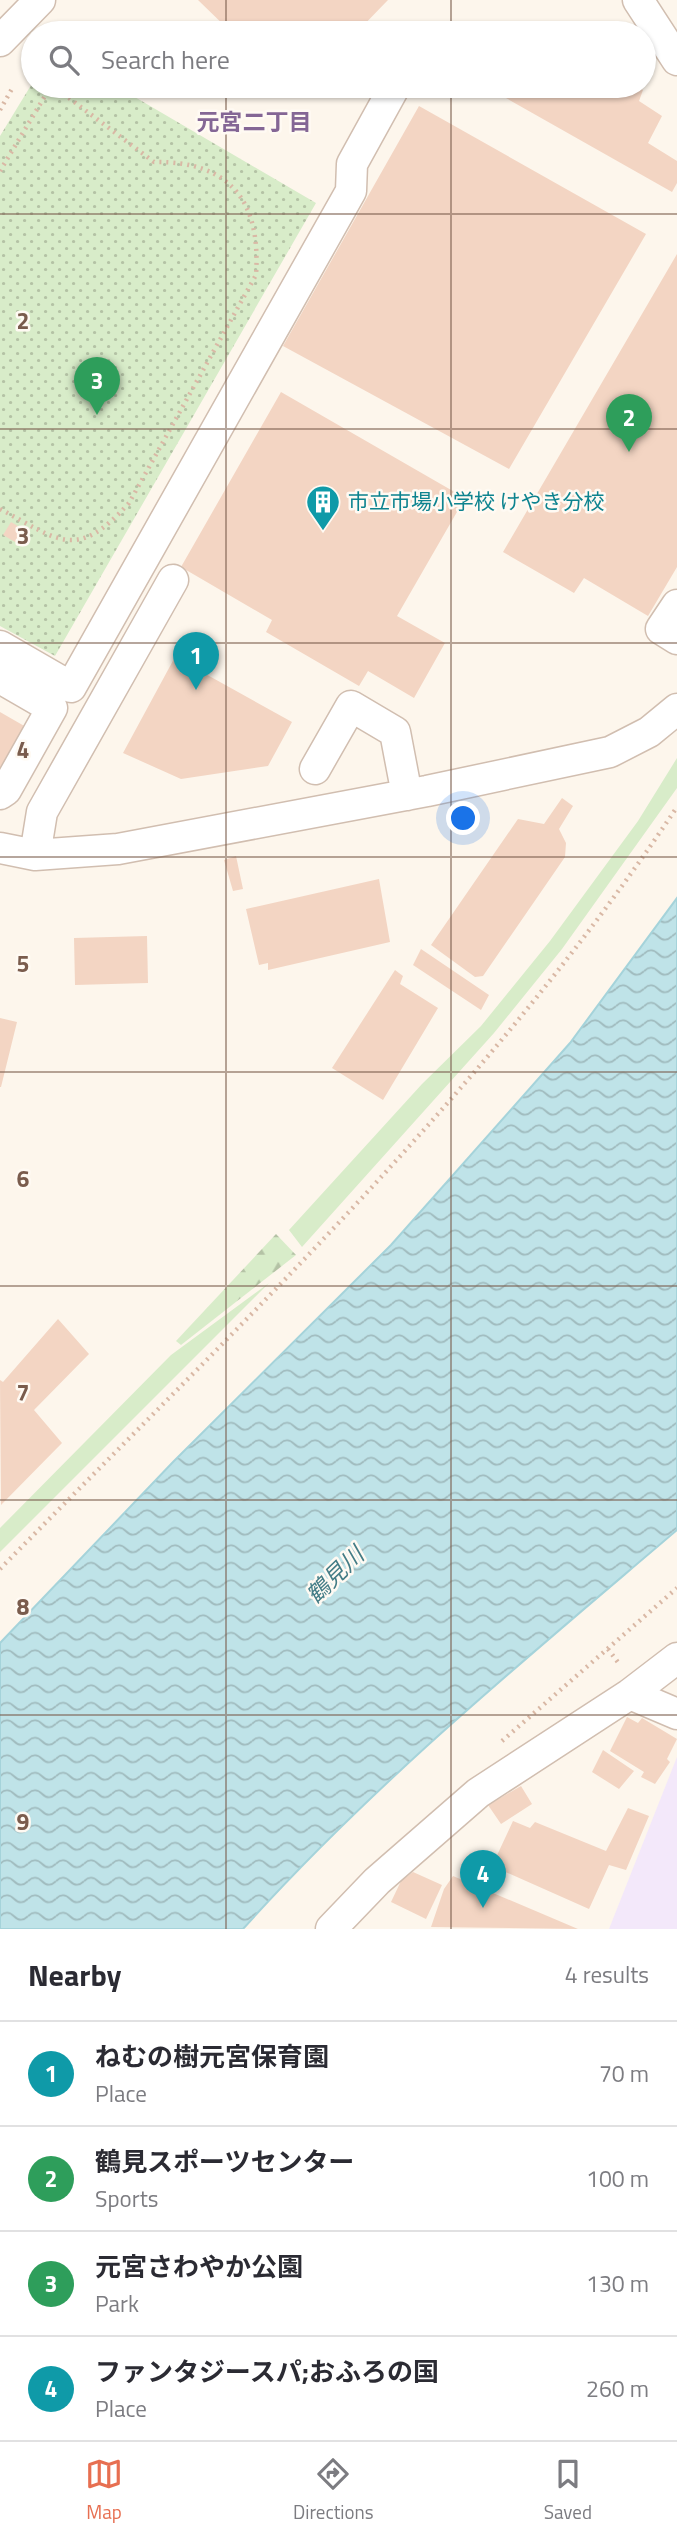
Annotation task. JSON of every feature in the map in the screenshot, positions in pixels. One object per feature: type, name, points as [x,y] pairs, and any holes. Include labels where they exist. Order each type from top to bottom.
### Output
[{"type":"street","points":[[0,41],[40,0]]},
{"type":"street","points":[[638,0],[652,21]]},
{"type":"street","points":[[656,28],[677,60]]},
{"type":"street","points":[[0,646],[71,687],[351,191],[352,164],[388,98]]},
{"type":"street","points":[[35,855],[42,812],[173,580]]},
{"type":"street","points":[[677,605],[661,629],[677,639]]},
{"type":"street","points":[[0,678],[52,708],[6,790],[0,794]]},
{"type":"street","points":[[315,769],[351,706],[395,732],[407,795]]},
{"type":"street","points":[[0,848],[35,855],[118,849],[407,795],[610,752],[649,732],[677,709]]},
{"type":"street","points":[[331,1929],[377,1881],[478,1793],[630,1694],[677,1658]]},
{"type":"street","points":[[630,1694],[677,1714]]},
{"type":"path","points":[[0,110],[13,87]]},
{"type":"path","points":[[0,171],[45,98]]},
{"type":"path","points":[[0,509],[59,540],[76,541],[98,532],[114,520],[129,503],[256,275],[255,233],[250,210],[238,191],[212,170],[173,162],[154,162],[68,98]]},
{"type":"path","points":[[0,1569],[306,1261],[425,1132],[572,956],[677,807]]},
{"type":"path","points":[[608,1649],[615,1659]]},
{"type":"shaded area","points":[[677,1757],[677,1929],[609,1929]]},
{"type":"green space","points":[[23,98],[137,98],[316,203],[55,656],[0,626],[0,136]]},
{"type":"green space","points":[[677,758],[677,788],[562,949],[494,1033],[302,1247],[289,1230],[422,1084],[481,1026],[550,941],[638,821]]},
{"type":"green space","points":[[276,1234],[296,1255],[181,1345],[176,1341]]},
{"type":"green space","points":[[269,1283],[0,1552],[0,1528],[171,1355]]},
{"type":"water","name":"鶴見川","points":[[677,898],[677,1530],[453,1722],[345,1823],[243,1929],[0,1929],[0,1643],[173,1462],[391,1245],[570,1043]]},
{"type":"building","points":[[198,0],[388,0],[368,21],[220,21]]},
{"type":"building","points":[[506,98],[640,98],[639,101],[662,116],[648,143],[677,161],[677,183],[672,192]]},
{"type":"building","points":[[419,106],[646,234],[509,469],[283,346]]},
{"type":"building","points":[[677,254],[677,567],[648,616],[584,578],[574,593],[503,552]]},
{"type":"building","name":"市立市場小学校 けやき分校","points":[[281,392],[465,498],[397,616],[445,643],[414,698],[368,671],[359,686],[266,632],[272,620],[181,567]]},
{"type":"building","points":[[11,522],[30,533],[22,546],[3,535]]},
{"type":"building","points":[[175,657],[292,722],[268,766],[181,779],[123,753]]},
{"type":"building","points":[[0,712],[26,727],[0,771]]},
{"type":"building","points":[[562,798],[573,806],[559,829],[566,843],[565,857],[483,976],[475,977],[431,945],[518,819],[544,824]]},
{"type":"building","points":[[236,856],[243,889],[233,891],[224,860]]},
{"type":"building","points":[[379,879],[390,942],[268,970],[268,963],[259,965],[246,909]]},
{"type":"building","points":[[147,936],[148,983],[75,985],[74,938]]},
{"type":"building","points":[[421,949],[489,995],[481,1010],[413,965]]},
{"type":"building","points":[[395,970],[403,976],[400,984],[438,1008],[383,1100],[332,1068]]},
{"type":"building","points":[[0,1018],[17,1022],[1,1087],[0,1087]]},
{"type":"building","points":[[58,1319],[89,1354],[34,1410],[62,1443],[1,1505],[0,1380],[3,1382]]},
{"type":"building","points":[[627,1717],[638,1723],[642,1718],[677,1739],[667,1759],[670,1762],[655,1784],[641,1777],[644,1772],[610,1751]]},
{"type":"building","points":[[603,1750],[634,1771],[619,1789],[592,1772]]},
{"type":"building","points":[[521,1786],[532,1804],[501,1824],[488,1805]]},
{"type":"building","points":[[628,1808],[649,1816],[626,1870],[609,1865],[589,1909],[492,1866],[513,1821],[530,1828],[535,1822],[606,1851]]},
{"type":"building","points":[[413,1872],[442,1885],[426,1919],[391,1902],[401,1881]]},
{"type":"building","points":[[453,1876],[578,1929],[431,1927],[444,1889]]},
{"type":"place","name":"元宮さわやか公園","points":[[97,415]]},
{"type":"place","name":"鶴見スポーツセンター","points":[[629,452]]},
{"type":"place","name":"市立市場小学校 けやき分校","points":[[323,532]]},
{"type":"place","name":"ねむの樹元宮保育園","points":[[196,690]]},
{"type":"place","name":"ファンタジースパ;おふろの国","points":[[483,1908]]},
{"type":"district","name":"元宮二丁目","points":[[254,122]]}]
